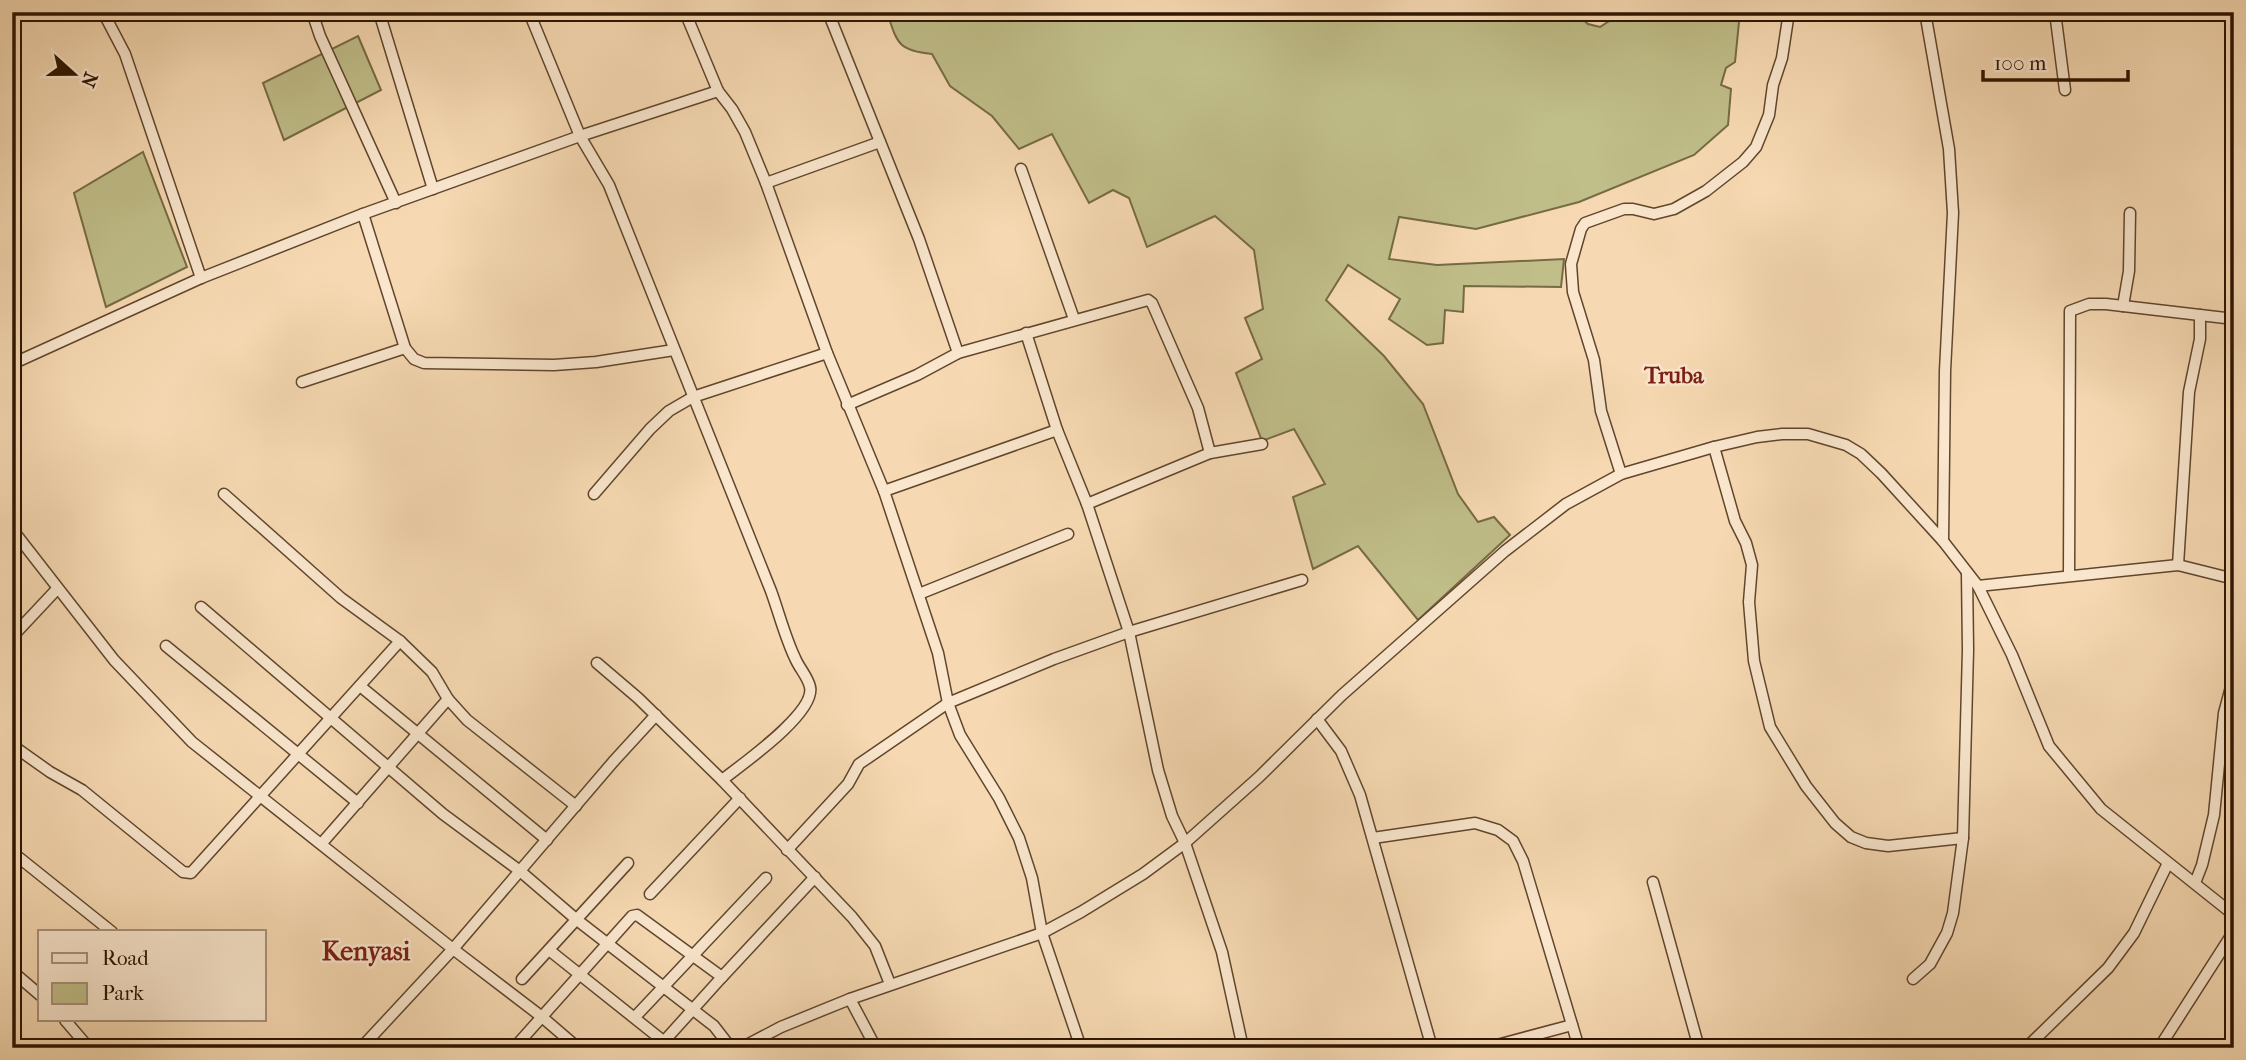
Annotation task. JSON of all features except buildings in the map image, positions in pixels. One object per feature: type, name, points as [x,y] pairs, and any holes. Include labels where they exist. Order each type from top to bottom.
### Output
[{"type":"street","points":[[103,12],[125,54],[201,278]]},
{"type":"street","points":[[312,12],[320,36],[396,203]]},
{"type":"street","points":[[379,12],[433,189]]},
{"type":"street","points":[[529,12],[580,136],[609,185],[771,591],[795,658],[810,687],[810,695],[805,705],[785,729],[722,780]]},
{"type":"street","points":[[685,12],[718,91],[745,132],[847,405],[884,491],[938,653],[948,703],[960,735],[999,797],[1019,838],[1032,878],[1042,933],[1080,1045],[1058,1048]]},
{"type":"street","points":[[828,12],[919,239],[958,353]]},
{"type":"street","points":[[1621,474],[1601,411],[1595,368],[1573,292],[1571,264],[1581,229],[1585,223],[1624,209],[1654,214],[1674,209],[1706,191],[1744,162],[1755,147],[1769,115],[1789,12]]},
{"type":"street","points":[[1925,12],[1949,149],[1954,213],[1945,370],[1943,541]]},
{"type":"street","points":[[2055,12],[2065,90]]},
{"type":"street","points":[[12,364],[201,278],[363,214],[580,136],[718,91]]},
{"type":"street","points":[[766,183],[880,142]]},
{"type":"street","points":[[1021,169],[1074,319]]},
{"type":"street","points":[[2123,306],[2129,271],[2130,213]]},
{"type":"street","points":[[363,214],[405,348],[414,359],[424,363],[554,365],[596,362],[674,350]]},
{"type":"street","points":[[847,405],[917,375],[958,353],[1148,300],[1152,303],[1198,408],[1210,453]]},
{"type":"street","points":[[2069,575],[2069,316],[2072,309],[2089,304],[2234,318]]},
{"type":"street","points":[[2178,565],[2189,392],[2200,339],[2200,315]]},
{"type":"street","points":[[1026,333],[1057,430],[1087,504],[1129,632],[1158,770],[1172,816],[1185,843],[1223,952],[1243,1048]]},
{"type":"street","points":[[302,383],[405,348]]},
{"type":"street","points":[[594,494],[669,411],[693,397],[827,353]]},
{"type":"street","points":[[884,491],[1057,430]]},
{"type":"street","points":[[741,1048],[781,1027],[850,999],[1042,933],[1143,874],[1185,843],[1259,777],[1317,719],[1532,529],[1592,488],[1621,474],[1714,447],[1782,434],[1808,434],[1846,445],[1861,454],[1943,541],[1978,586],[2012,655],[2049,746],[2101,810],[2234,915]]},
{"type":"street","points":[[1087,504],[1210,453],[1262,444]]},
{"type":"street","points":[[1714,447],[1735,521],[1746,543],[1752,565],[1749,602],[1754,661],[1770,727],[1806,786],[1835,824],[1851,837],[1866,843],[1888,846],[1963,838]]},
{"type":"street","points":[[224,494],[341,598],[400,641],[432,672],[448,699],[467,720],[576,806]]},
{"type":"street","points":[[12,529],[114,660],[192,742],[579,1048]]},
{"type":"street","points":[[919,594],[1068,534]]},
{"type":"street","points":[[1978,586],[2178,565],[2234,579]]},
{"type":"street","points":[[1913,979],[1930,964],[1947,933],[1953,913],[1963,838],[1968,650],[1967,573]]},
{"type":"street","points":[[787,850],[848,784],[859,764],[948,703],[1054,659],[1129,632],[1302,580]]},
{"type":"street","points":[[12,636],[57,589]]},
{"type":"street","points":[[201,607],[453,822],[520,871],[577,920],[694,1009],[714,1026],[731,1048]]},
{"type":"street","points":[[12,746],[82,790],[187,874],[191,873],[400,641]]},
{"type":"street","points":[[166,646],[358,803]]},
{"type":"street","points":[[597,663],[722,780],[815,877],[875,946],[890,984]]},
{"type":"street","points":[[2194,883],[2202,865],[2214,814],[2234,676]]},
{"type":"street","points":[[360,686],[547,840]]},
{"type":"street","points":[[322,843],[448,699]]},
{"type":"street","points":[[361,1048],[453,949],[656,716]]},
{"type":"street","points":[[1317,719],[1341,751],[1360,795],[1432,1048]]},
{"type":"street","points":[[650,894],[740,798]]},
{"type":"street","points":[[1373,838],[1475,823],[1498,830],[1513,841],[1523,860],[1579,1048]]},
{"type":"street","points":[[12,852],[110,930]]},
{"type":"street","points":[[522,979],[628,863]]},
{"type":"street","points":[[2026,1048],[2108,968],[2134,933],[2168,863]]},
{"type":"street","points":[[549,950],[635,1017],[665,1045],[722,977],[815,877]]},
{"type":"street","points":[[635,1017],[766,878]]},
{"type":"street","points":[[1653,882],[1699,1048]]},
{"type":"street","points":[[514,1048],[632,916],[637,915],[722,977]]},
{"type":"street","points":[[2160,1048],[2234,931]]},
{"type":"street","points":[[13,974],[38,993]]},
{"type":"street","points":[[850,999],[876,1048]]},
{"type":"street","points":[[66,1021],[89,1048]]},
{"type":"street","points":[[1486,1048],[1572,1025]]},
{"type":"green space","points":[[887,12],[1574,12],[1588,24],[1600,27],[1614,18],[1632,12],[1740,12],[1735,62],[1726,68],[1721,85],[1731,89],[1728,125],[1694,155],[1579,202],[1476,229],[1399,217],[1389,259],[1437,265],[1564,259],[1561,287],[1464,286],[1463,312],[1445,310],[1443,343],[1427,345],[1389,319],[1400,299],[1348,265],[1326,300],[1384,356],[1423,404],[1458,494],[1478,522],[1494,517],[1510,535],[1418,620],[1358,546],[1313,569],[1293,497],[1325,484],[1294,429],[1262,441],[1236,373],[1262,359],[1245,318],[1263,309],[1254,250],[1215,216],[1147,247],[1129,198],[1113,190],[1089,203],[1052,134],[1019,149],[992,116],[950,86],[932,54],[912,51],[900,44]]},
{"type":"green space","points":[[358,36],[381,90],[284,140],[263,83]]},
{"type":"green space","points":[[143,152],[187,267],[106,307],[74,193]]},
{"type":"district","name":"Truba","points":[[1674,375]]},
{"type":"district","name":"Kenyasi","points":[[366,951]]}]
